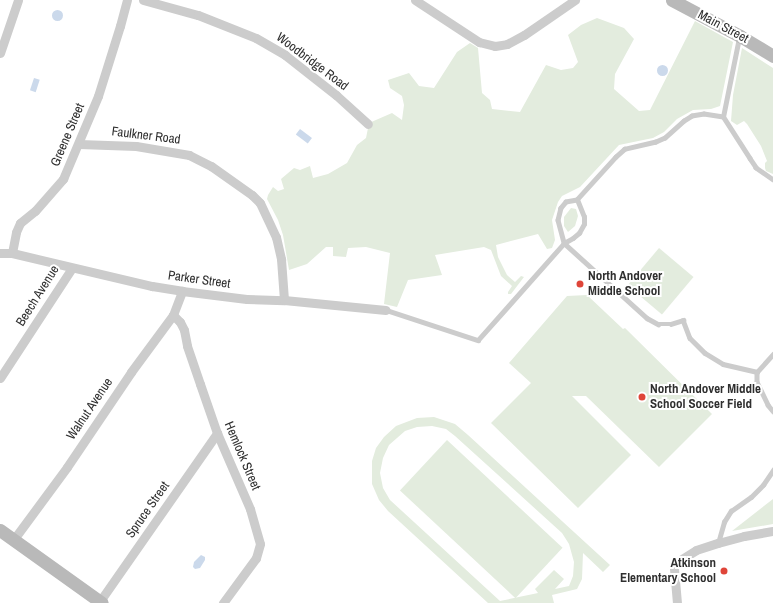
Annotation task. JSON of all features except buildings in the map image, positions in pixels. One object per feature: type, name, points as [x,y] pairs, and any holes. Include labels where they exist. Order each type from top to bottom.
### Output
[{"type":"main road","name":"Main Street","points":[[672,0],[740,36],[773,56]]},
{"type":"main road","points":[[0,530],[101,602]]},
{"type":"street","points":[[0,54],[18,0]]},
{"type":"street","name":"Greene Street","points":[[12,253],[16,232],[20,223],[35,211],[63,179],[79,144],[103,81],[126,0]]},
{"type":"street","name":"Woodbridge Road","points":[[143,0],[198,15],[256,38],[291,60],[336,95],[368,124]]},
{"type":"street","points":[[415,0],[479,42],[495,46],[507,44],[524,35],[575,0]]},
{"type":"street","name":"Faulkner Road","points":[[79,144],[136,146],[189,155],[211,166],[252,195],[260,203],[276,237],[281,259],[284,300]]},
{"type":"street","points":[[0,253],[12,253]]},
{"type":"street","name":"Parker Street","points":[[12,253],[152,286],[182,291],[247,299],[284,300],[386,310]]},
{"type":"street","name":"Beech Avenue","points":[[0,378],[72,268]]},
{"type":"street","name":"Walnut Avenue","points":[[14,539],[173,315],[182,291]]},
{"type":"street","name":"Hemlock Street","points":[[173,315],[180,322],[184,330],[187,346],[217,433],[250,509],[260,544],[256,558],[223,603]]},
{"type":"street","name":"Spruce Street","points":[[101,602],[217,433]]},
{"type":"street","points":[[677,603],[674,566],[677,562],[696,550],[744,536],[773,531]]},
{"type":"lane","points":[[740,36],[723,117],[756,168],[773,180]]},
{"type":"lane","points":[[723,117],[704,114],[692,116],[665,138],[656,142],[625,149],[616,156],[577,200],[566,202],[559,214],[558,220],[560,234],[564,243],[647,318],[658,324],[671,324],[683,320],[690,338],[705,353],[723,364],[757,372]]},
{"type":"lane","points":[[386,310],[478,340],[564,243],[574,238],[579,233],[584,224],[582,210],[577,200]]},
{"type":"lane","points":[[773,354],[757,372],[757,382],[768,405],[773,411]]},
{"type":"lane","points":[[718,543],[724,522],[731,511],[752,497],[763,485],[773,470]]},
{"type":"shaded area","points":[[597,18],[624,28],[634,39],[615,74],[614,89],[639,111],[650,110],[695,21],[733,42],[720,106],[711,109],[693,110],[677,119],[664,132],[653,138],[619,145],[580,187],[562,196],[558,202],[552,220],[555,240],[552,248],[547,249],[538,234],[496,245],[498,257],[507,275],[515,282],[521,276],[524,277],[511,294],[508,294],[508,292],[512,286],[501,276],[491,250],[484,247],[435,255],[442,275],[408,280],[397,307],[384,304],[390,253],[366,247],[348,248],[346,257],[333,256],[333,247],[326,247],[307,264],[289,270],[283,235],[278,220],[267,199],[268,195],[273,187],[278,191],[284,189],[281,179],[294,168],[300,170],[310,166],[313,178],[328,174],[347,163],[357,145],[366,138],[369,123],[392,113],[402,120],[404,105],[402,96],[390,88],[388,80],[409,73],[419,86],[434,88],[457,52],[470,43],[478,48],[482,93],[490,100],[492,109],[520,112],[546,65],[561,70],[573,68],[578,62],[568,35],[581,25]]},
{"type":"shaded area","points":[[742,48],[773,68],[773,174],[766,171],[765,163],[767,161],[761,146],[747,124],[744,121],[737,125],[731,121],[733,95]]},
{"type":"shaded area","points":[[571,208],[576,209],[578,216],[575,226],[568,232],[564,226],[564,217]]},
{"type":"shaded area","points":[[659,248],[693,277],[662,314],[628,286]]},
{"type":"shaded area","points":[[587,295],[623,329],[625,328],[712,414],[659,467],[586,396],[572,396],[631,455],[578,508],[491,423],[531,383],[509,363],[567,296]]},
{"type":"shaded area","points":[[434,417],[455,424],[610,565],[603,572],[583,553],[582,579],[577,589],[552,595],[554,603],[488,603],[388,511],[379,500],[372,484],[372,461],[376,448],[384,437],[396,426],[417,418]],"holes":[[[432,426],[446,429],[562,533],[569,544],[574,562],[573,576],[569,586],[555,589],[564,579],[554,570],[535,589],[538,593],[500,601],[390,500],[383,488],[380,473],[383,458],[389,445],[405,431],[417,427]]]},
{"type":"shaded area","points":[[447,440],[563,548],[515,598],[400,490]]},
{"type":"shaded area","points":[[773,499],[773,524],[732,531]]},
{"type":"water","points":[[55,10],[59,10],[61,11],[61,19],[55,20],[52,17],[52,13]]},
{"type":"water","points":[[662,64],[666,66],[668,70],[666,74],[662,76],[658,74],[656,70],[658,66]]},
{"type":"water","points":[[34,78],[40,80],[36,92],[30,90]]},
{"type":"water","points":[[300,129],[312,138],[308,144],[296,135]]},
{"type":"water","points":[[201,555],[205,557],[205,560],[200,568],[195,569],[193,567],[194,562]]},
{"type":"place","name":"North Andover Middle School","points":[[580,284]]},
{"type":"place","name":"North Andover Middle School Soccer Field","points":[[642,397]]},
{"type":"place","name":"Atkinson Elementary School","points":[[724,571]]}]
